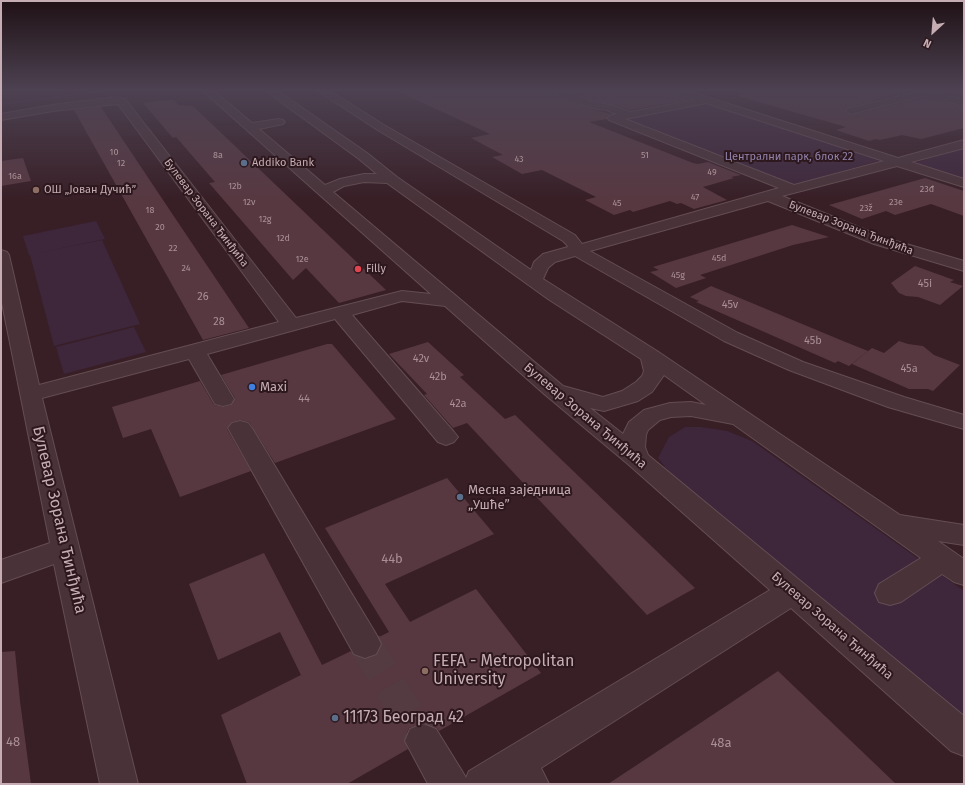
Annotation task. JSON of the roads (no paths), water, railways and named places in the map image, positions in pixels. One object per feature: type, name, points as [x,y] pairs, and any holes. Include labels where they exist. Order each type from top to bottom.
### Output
[{"type":"street","name":"Булевар Зорана Ђинђића","points":[[145,128],[291,325]]},
{"type":"street","name":"Булевар Зорана Ђинђића","points":[[251,128],[551,388],[638,459],[964,739]]},
{"type":"street","points":[[323,128],[368,159],[392,180],[554,295],[650,355],[953,567]]},
{"type":"street","points":[[382,128],[568,238],[574,243],[578,250],[698,320],[763,352],[847,385],[896,402],[964,422]]},
{"type":"street","name":"Булевар Зорана Ђинђића","points":[[637,128],[793,189]]},
{"type":"street","points":[[792,128],[964,183]]},
{"type":"street","points":[[500,257],[512,256],[549,258],[793,189],[964,144]]},
{"type":"street","points":[[301,171],[328,173],[358,167],[368,159]]},
{"type":"street","points":[[324,191],[340,183],[351,180],[370,178],[392,180]]},
{"type":"street","name":"Булевар Зорана Ђинђића","points":[[769,196],[880,241],[964,266]]},
{"type":"street","name":"Булевар Зорана Ђинђића","points":[[1,258],[119,784]]},
{"type":"street","points":[[533,280],[539,271],[540,266],[549,258]]},
{"type":"street","points":[[402,296],[416,283],[420,275]]},
{"type":"street","points":[[31,394],[402,296],[450,301]]},
{"type":"street","points":[[339,312],[446,437]]},
{"type":"street","points":[[195,351],[365,644]]},
{"type":"street","points":[[551,388],[571,397],[604,404],[630,396],[644,387],[652,378],[655,371],[654,363],[650,355]]},
{"type":"street","points":[[638,459],[633,447],[634,436],[637,427],[652,415],[670,410],[691,409],[740,418]]},
{"type":"street","points":[[892,524],[964,535]]},
{"type":"street","points":[[1,572],[66,548]]},
{"type":"street","points":[[890,593],[953,567]]},
{"type":"street","points":[[482,784],[523,773],[792,592]]},
{"type":"street","points":[[423,741],[449,784]]},
{"type":"tunnel","points":[[365,644],[423,741]]},
{"type":"place","name":"Addiko Bank","points":[[244,163]]},
{"type":"place","name":"ОШ „Јован Дучић”","points":[[36,190]]},
{"type":"place","name":"Filly","points":[[358,269]]},
{"type":"place","name":"Maxi","points":[[252,387]]},
{"type":"place","name":"Месна заједница „Ушће”","points":[[460,497]]},
{"type":"place","name":"FEFA - Metropolitan University","points":[[425,671]]},
{"type":"place","name":"11173 Београд 42","points":[[335,718]]},
{"type":"park label","name":"Централни парк, блок 22","points":[[789,157]]}]
